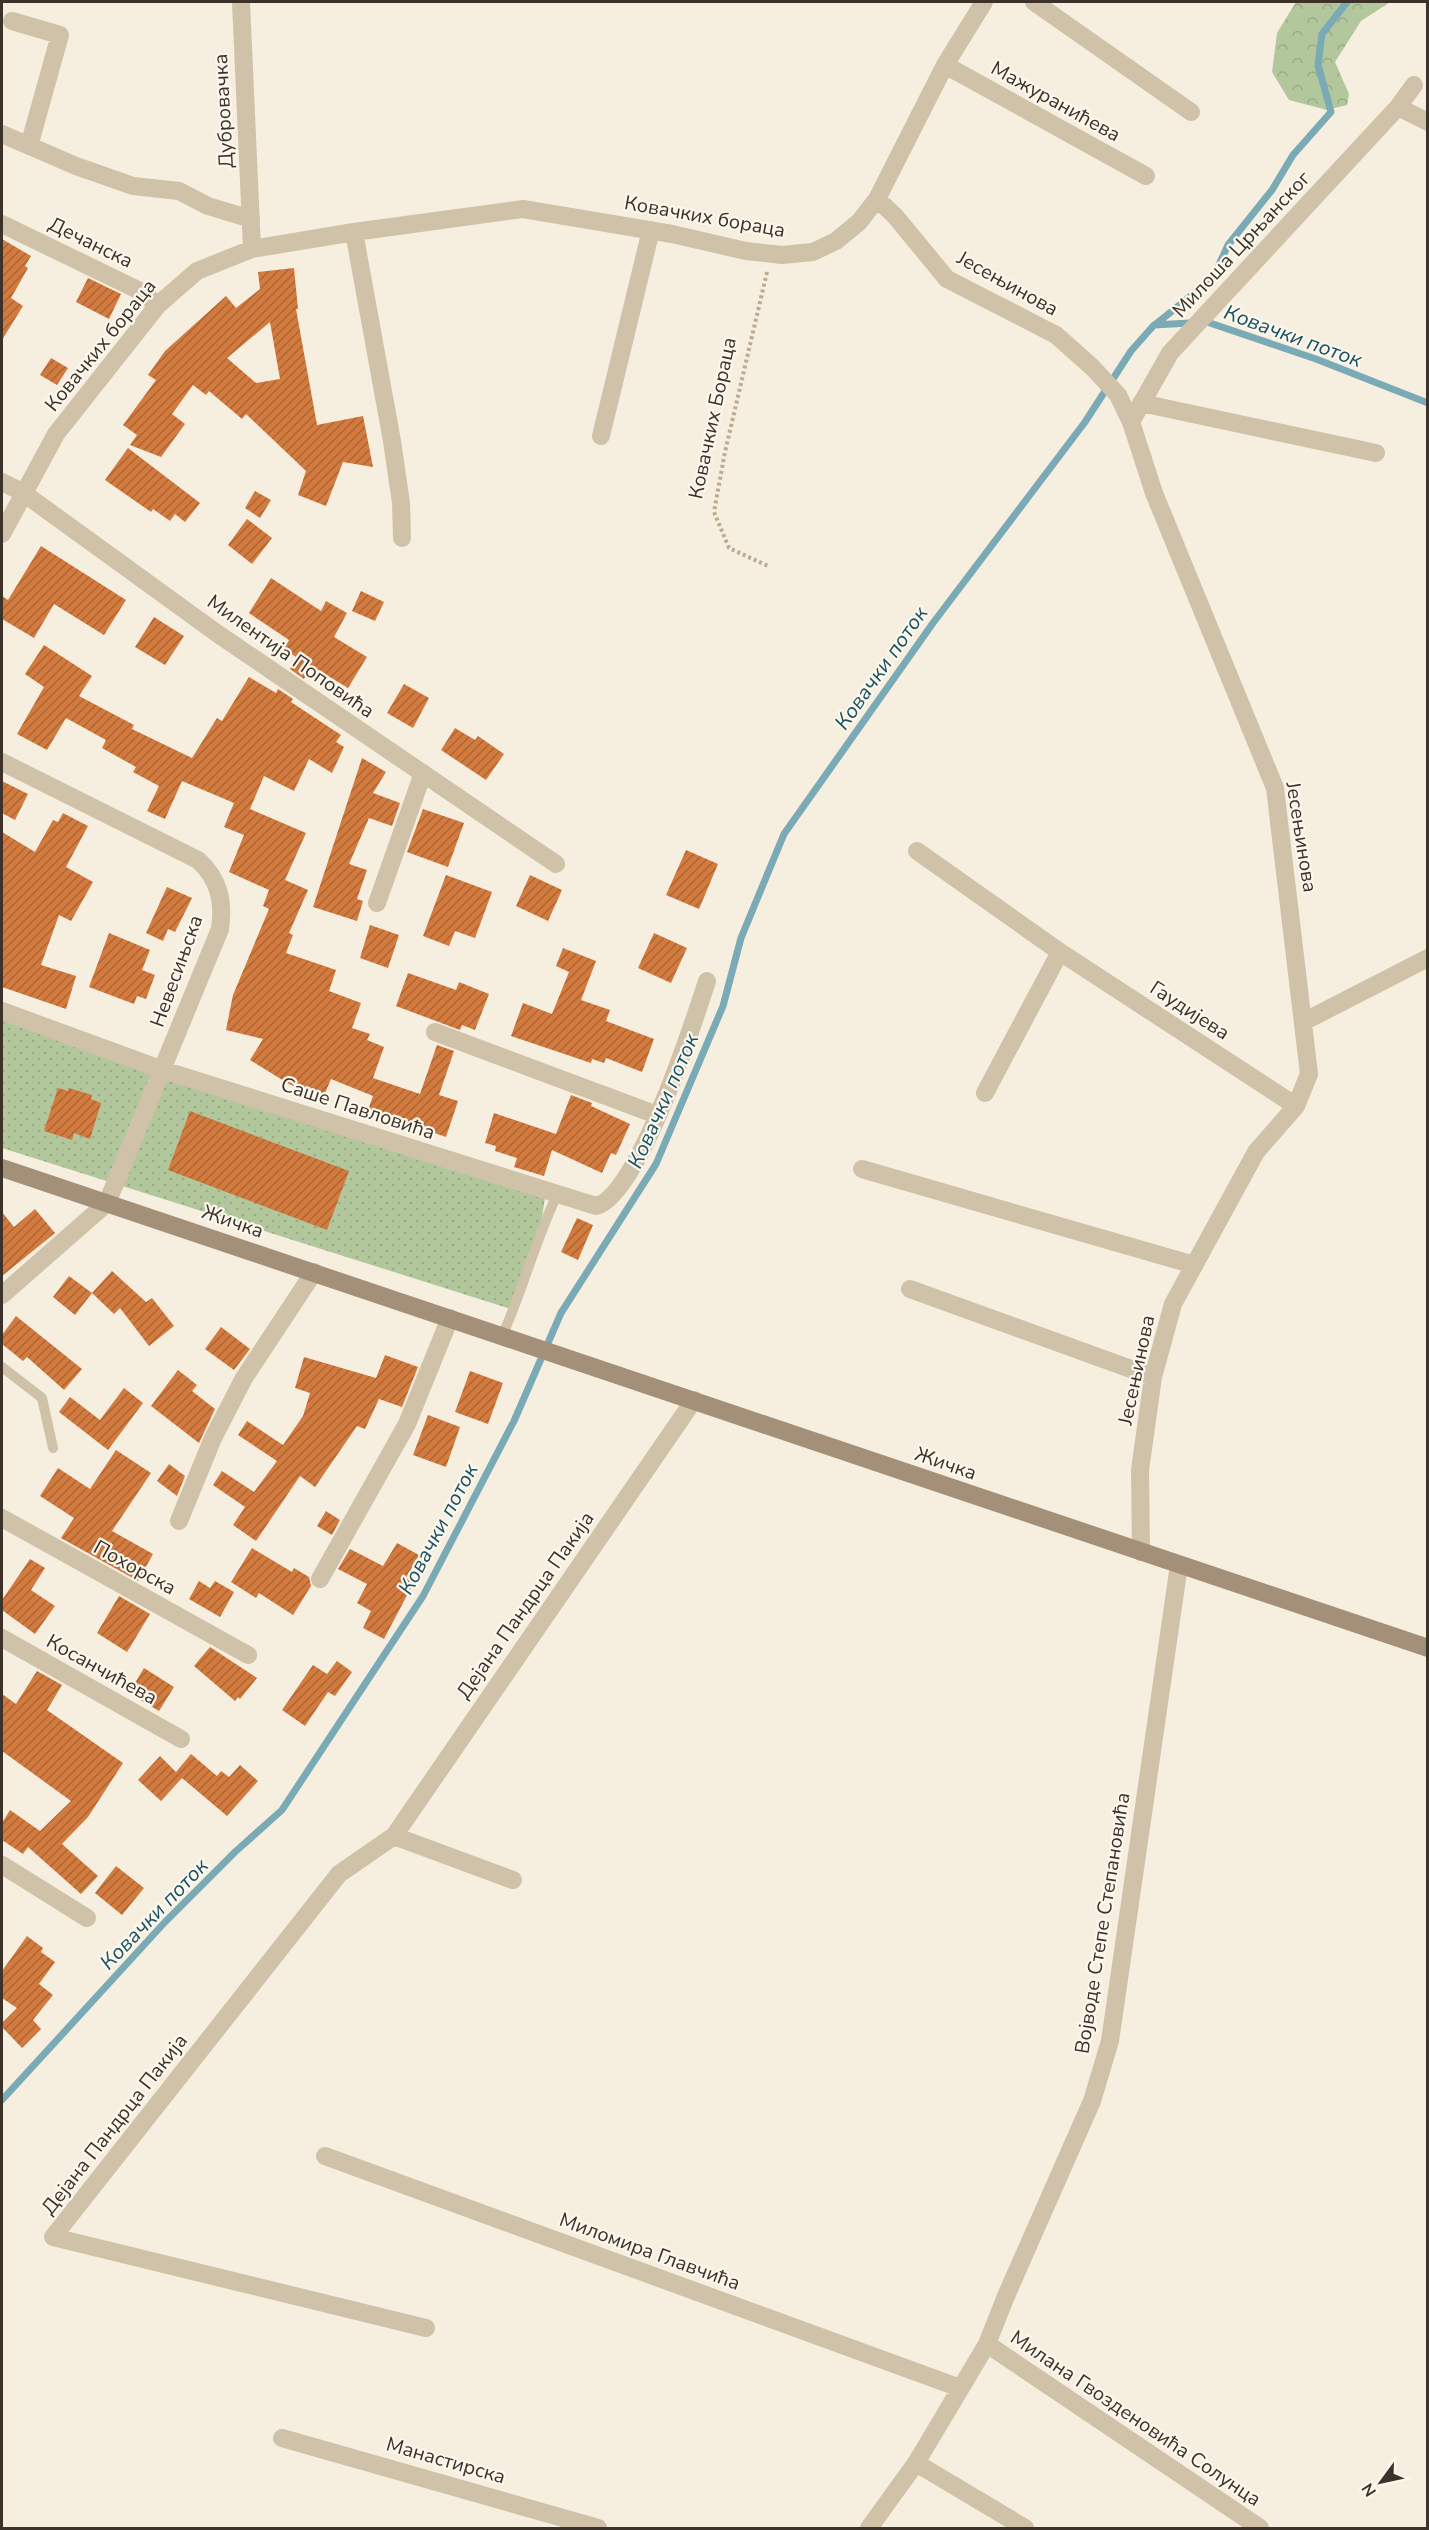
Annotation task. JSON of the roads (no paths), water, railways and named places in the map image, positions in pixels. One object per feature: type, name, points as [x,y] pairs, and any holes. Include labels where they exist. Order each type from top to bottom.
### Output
[{"type":"main road","name":"Жичка","points":[[2,1168],[1428,1648]]},
{"type":"street","name":"Дубровачка","points":[[241,2],[252,249]]},
{"type":"street","name":"Ковачких бораца","points":[[2,534],[22,492],[56,434],[158,305],[197,271],[252,249],[354,232],[523,209],[651,230],[771,254],[813,252],[836,242],[859,222],[877,199],[945,65],[984,2]]},
{"type":"street","points":[[1034,2],[1191,112]]},
{"type":"street","points":[[12,21],[60,35],[29,146]]},
{"type":"street","name":"Мажуранићева","points":[[945,65],[1146,176]]},
{"type":"street","name":"Милоша Црњанског","points":[[1131,422],[1170,353],[1398,107],[1413,85]]},
{"type":"street","points":[[1398,107],[1428,122]]},
{"type":"street","points":[[2,134],[76,166],[133,186],[179,191],[208,207],[251,219]]},
{"type":"street","name":"Јесењинова","points":[[877,199],[895,216],[947,279],[1056,335],[1092,367],[1118,395],[1131,422],[1154,493],[1275,788],[1305,1021],[1309,1074],[1296,1106],[1256,1152],[1173,1304],[1153,1377],[1140,1470],[1141,1552]]},
{"type":"street","name":"Дечанска","points":[[2,224],[138,290],[158,305]]},
{"type":"street","name":"Ковачких Бораца","points":[[601,436],[651,230]]},
{"type":"street","points":[[354,232],[392,441],[401,503],[402,538]]},
{"type":"street","points":[[1141,403],[1376,453]]},
{"type":"street","name":"Милентија Поповића","points":[[2,482],[22,492],[218,634],[556,864]]},
{"type":"street","name":"Невесињска","points":[[2,762],[198,860],[209,870],[218,885],[221,904],[219,929],[107,1203]]},
{"type":"street","points":[[377,903],[423,773]]},
{"type":"street","name":"Гаудијева","points":[[917,852],[1060,952],[1296,1106]]},
{"type":"street","points":[[985,1093],[1060,952]]},
{"type":"street","points":[[1305,1021],[1428,958]]},
{"type":"street","name":"Саше Павловића","points":[[2,1011],[163,1070],[557,1196],[596,1206],[612,1199],[632,1169],[657,1116],[691,1033],[706,981]]},
{"type":"street","points":[[435,1032],[657,1116]]},
{"type":"street","points":[[862,1169],[1194,1266]]},
{"type":"street","points":[[2,1295],[107,1203]]},
{"type":"street","points":[[179,1521],[213,1438],[244,1377],[314,1272]]},
{"type":"street","points":[[910,1289],[1153,1377]]},
{"type":"street","points":[[320,1580],[407,1424],[450,1318]]},
{"type":"street","name":"Дејана Пандрца Пакија","points":[[426,2328],[53,2237],[339,1874],[394,1836],[694,1400]]},
{"type":"street","name":"Похорска","points":[[2,1518],[248,1655]]},
{"type":"street","name":"Војводе Степе Степановића","points":[[869,2529],[916,2463],[987,2344],[1092,2101],[1110,2041],[1179,1564]]},
{"type":"street","name":"Косанчићева","points":[[2,1638],[181,1739]]},
{"type":"street","points":[[394,1836],[513,1880]]},
{"type":"street","points":[[2,1865],[87,1918]]},
{"type":"street","name":"Миломира Главчића","points":[[326,2156],[960,2388]]},
{"type":"street","name":"Милана Гвозденовића Солунца","points":[[987,2344],[1260,2529]]},
{"type":"street","name":"Манастирска","points":[[282,2438],[598,2529]]},
{"type":"street","points":[[916,2463],[1025,2529]]},
{"type":"lane","points":[[509,1338],[540,1230],[557,1196]]},
{"type":"lane","points":[[2,1367],[42,1398],[53,1448]]},
{"type":"waterway","points":[[1156,324],[1213,278],[1228,245],[1272,190],[1293,155],[1331,112],[1318,65],[1322,34],[1347,2]]},
{"type":"waterway","name":"Ковачки поток","points":[[2,2100],[165,1922],[235,1852],[282,1810],[423,1596],[514,1421],[561,1313],[656,1164],[723,1006],[741,938],[784,834],[933,623],[1085,422],[1131,351],[1154,325],[1207,322],[1316,359],[1428,403]]}]
